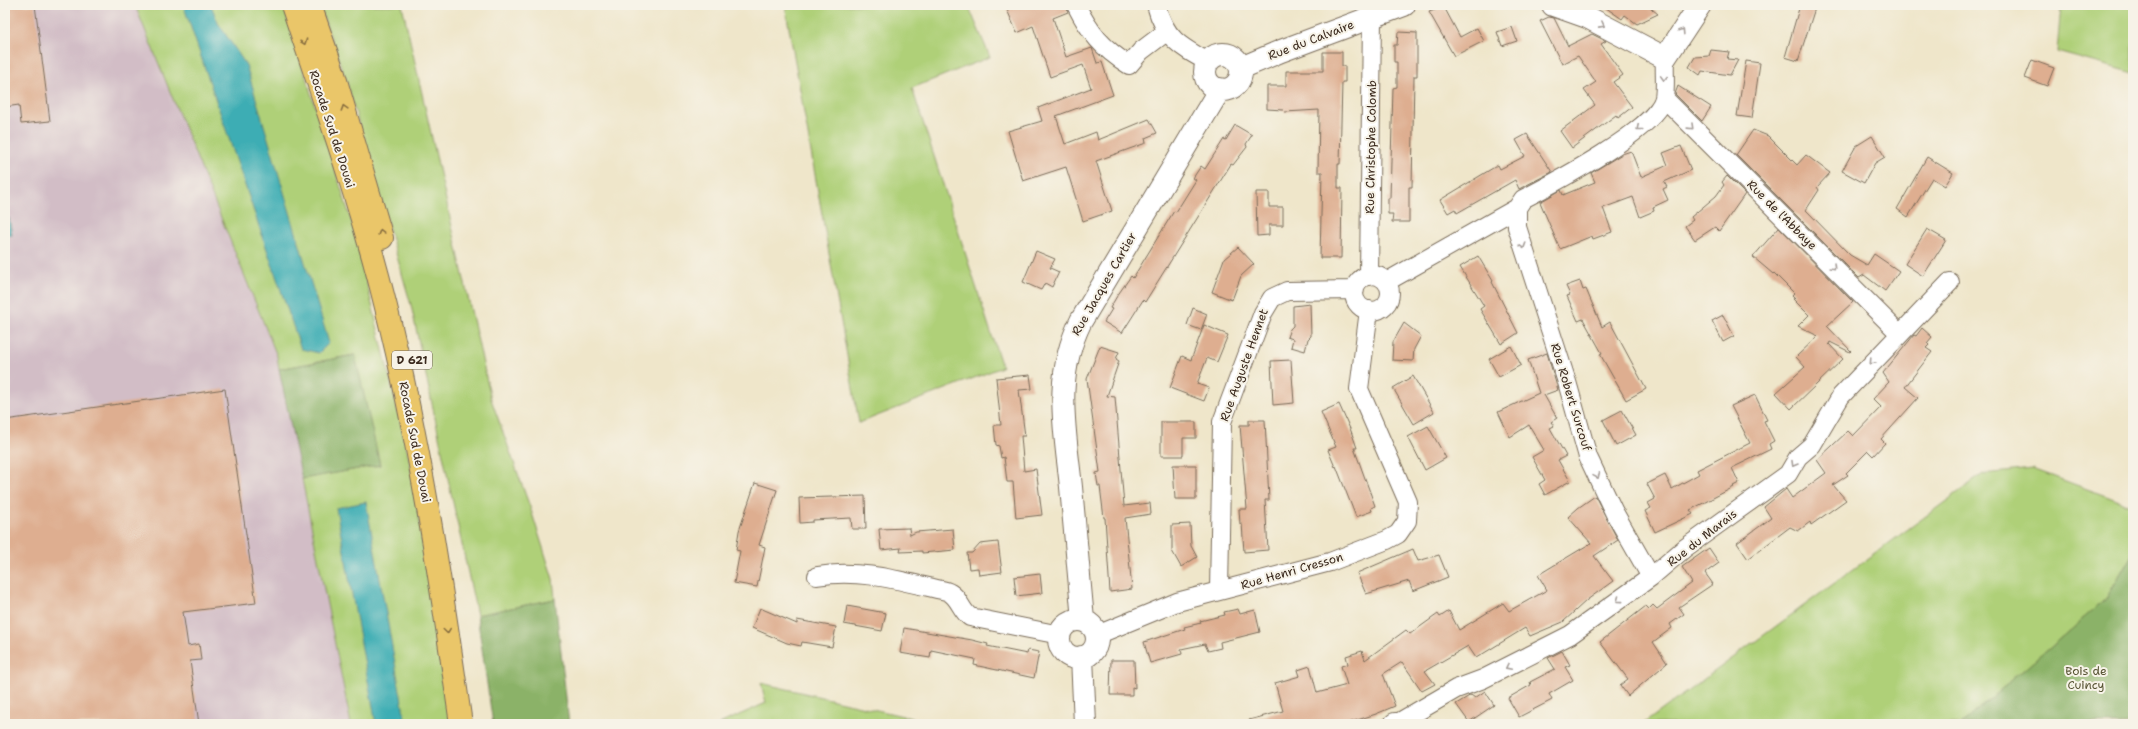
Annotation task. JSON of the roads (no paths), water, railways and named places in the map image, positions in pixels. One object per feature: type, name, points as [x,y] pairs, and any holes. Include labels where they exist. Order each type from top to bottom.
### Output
[{"type":"highway","name":"Rocade Sud de Douai","points":[[292,5],[366,232],[386,306],[413,427],[430,518],[461,724]]},
{"type":"highway","name":"Rocade Sud de Douai","points":[[310,5],[334,74],[365,175],[408,339],[442,510],[475,724]]},
{"type":"street","points":[[1076,5],[1096,40],[1129,65],[1141,51],[1166,32]]},
{"type":"street","points":[[1156,5],[1166,32],[1181,46],[1208,62]]},
{"type":"street","name":"Rue du Calvaire","points":[[1241,68],[1290,47],[1404,5]]},
{"type":"street","points":[[1553,5],[1587,17],[1665,58]]},
{"type":"street","points":[[1378,279],[1389,290],[1388,301],[1380,309],[1369,310],[1358,303],[1355,290],[1360,280],[1378,279],[1517,208],[1523,199],[1588,163],[1634,132],[1654,115],[1664,98],[1665,58],[1700,5]]},
{"type":"street","name":"Rue Christophe Colomb","points":[[1372,18],[1378,279]]},
{"type":"street","points":[[1226,54],[1236,59],[1241,68],[1241,74],[1236,84],[1226,89],[1220,89],[1210,84],[1205,73],[1208,62],[1216,55],[1226,54]]},
{"type":"street","name":"Rue Jacques Cartier","points":[[1090,628],[1062,401],[1066,362],[1071,343],[1081,321],[1220,89]]},
{"type":"street","name":"Rue de l'Abbaye","points":[[1664,98],[1899,333]]},
{"type":"street","name":"Rue Robert Surcouf","points":[[1517,208],[1517,227],[1567,382],[1588,457],[1614,512],[1651,577]]},
{"type":"street","name":"Rue du Marais","points":[[1396,724],[1456,689],[1483,679],[1570,635],[1651,577],[1685,548],[1788,474],[1798,457],[1812,444],[1837,400],[1899,333],[1950,282]]},
{"type":"street","name":"Rue Auguste Hennet","points":[[1219,591],[1222,422],[1263,313],[1272,298],[1287,291],[1355,290]]},
{"type":"street","name":"Rue Henri Cresson","points":[[1090,628],[1342,558],[1393,537],[1406,521],[1408,502],[1359,389],[1369,310]]},
{"type":"street","points":[[817,576],[837,573],[857,574],[946,591],[954,594],[970,618],[1060,635]]},
{"type":"street","points":[[1077,619],[1090,628],[1097,644],[1093,651],[1082,657],[1073,657],[1065,652],[1060,645],[1060,635],[1067,623],[1077,619]]},
{"type":"street","points":[[1082,657],[1085,724]]},
{"type":"water","points":[[187,5],[211,5],[218,23],[246,65],[329,343],[319,353],[301,349],[184,7]]},
{"type":"water","points":[[9,218],[12,235],[5,236],[5,219]]},
{"type":"water","points":[[366,502],[406,724],[376,724],[336,508]]},
{"type":"park label","name":"Bois de Cuincy","points":[[2086,678]]}]
